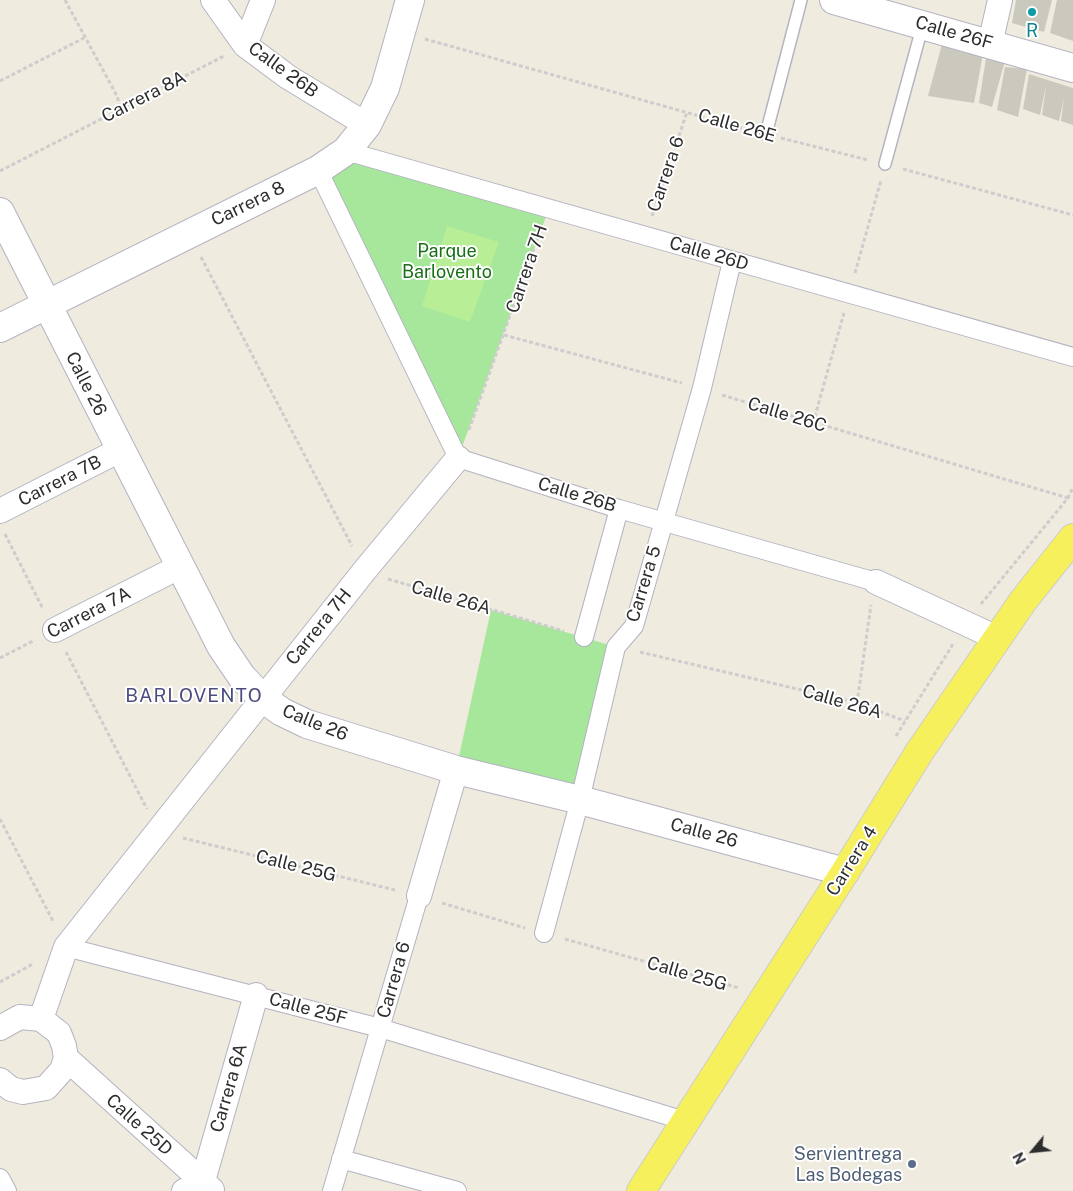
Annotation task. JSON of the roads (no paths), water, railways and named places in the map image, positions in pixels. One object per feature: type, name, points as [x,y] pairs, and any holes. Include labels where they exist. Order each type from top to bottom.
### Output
[{"type":"main road","name":"Carrera 4","points":[[640,1191],[846,872],[920,751],[1023,600],[1073,538]]},
{"type":"street","name":"Calle 26B","points":[[213,0],[245,45],[288,77],[367,125]]},
{"type":"street","points":[[245,45],[263,0]]},
{"type":"street","name":"Carrera 8","points":[[0,328],[318,170],[346,151],[367,125],[385,88],[403,33],[410,0]]},
{"type":"street","name":"Calle 26F","points":[[834,0],[1073,68]]},
{"type":"street","points":[[990,44],[1000,0]]},
{"type":"street","name":"Calle 26D","points":[[346,151],[1073,357]]},
{"type":"street","points":[[318,170],[458,458]]},
{"type":"street","name":"Calle 26","points":[[0,212],[178,567],[221,646],[242,676],[262,698],[282,712],[307,724],[456,770],[580,800],[846,872]]},
{"type":"street","name":"Carrera 5","points":[[544,933],[580,800],[616,647],[634,626],[702,388],[732,261]]},
{"type":"street","name":"Carrera 7B","points":[[0,511],[120,450]]},
{"type":"street","name":"Calle 26B","points":[[458,458],[619,509],[664,520],[876,582],[997,638]]},
{"type":"street","name":"Carrera 7H","points":[[41,1019],[66,947],[159,832],[262,698],[458,458]]},
{"type":"street","points":[[584,637],[619,509]]},
{"type":"street","name":"Carrera 7A","points":[[55,630],[178,567]]},
{"type":"street","name":"Carrera 6","points":[[332,1191],[456,770]]},
{"type":"street","name":"Calle 25F","points":[[66,947],[380,1028],[686,1121]]},
{"type":"street","name":"Carrera 6A","points":[[200,1188],[256,995]]},
{"type":"street","points":[[0,1028],[20,1017],[41,1019],[59,1033],[66,1058],[56,1080],[46,1088],[22,1092],[11,1089],[0,1080]]},
{"type":"street","name":"Calle 25D","points":[[66,1058],[200,1188]]},
{"type":"street","points":[[341,1160],[457,1191]]},
{"type":"street","points":[[0,1178],[7,1191]]},
{"type":"lane","points":[[766,134],[801,0]]},
{"type":"lane","points":[[885,164],[923,24]]},
{"type":"place","name":"R","points":[[1032,12]]},
{"type":"place","name":"Servientrega Las Bodegas","points":[[912,1164]]},
{"type":"district","name":"BARLOVENTO","points":[[194,696]]},
{"type":"park label","name":"Parque Barlovento","points":[[447,261]]}]
